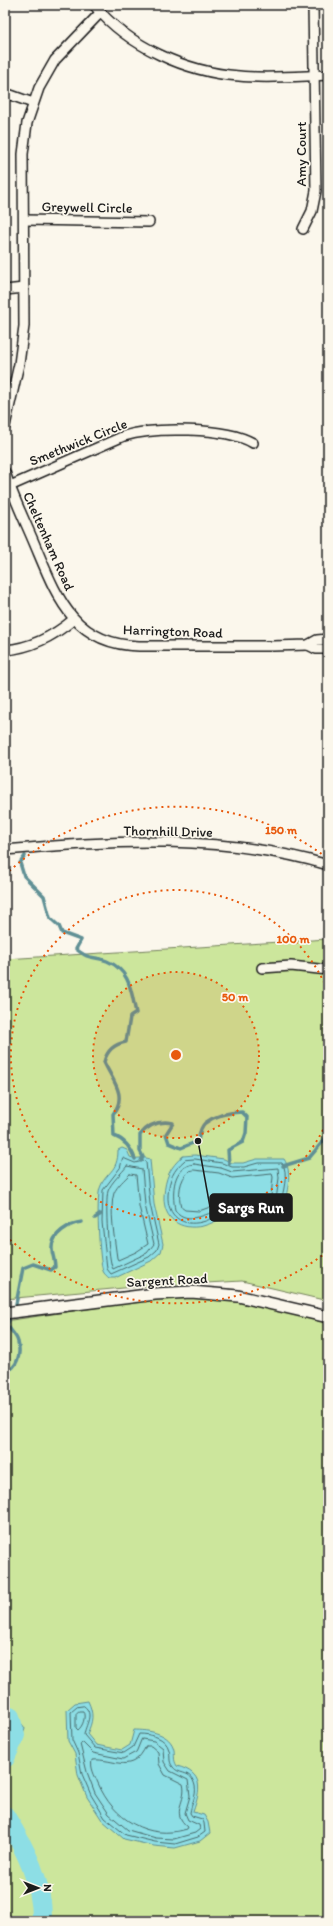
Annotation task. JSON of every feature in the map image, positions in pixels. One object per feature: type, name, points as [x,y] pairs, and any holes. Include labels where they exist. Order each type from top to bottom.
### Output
[{"type":"street","name":"Amy Court","points":[[303,229],[312,211],[316,191],[313,5]]},
{"type":"street","points":[[5,426],[23,336],[23,154],[27,123],[33,103],[55,60],[98,8],[138,42],[170,59],[199,69],[244,76],[328,75]]},
{"type":"street","points":[[5,93],[33,103]]},
{"type":"street","name":"Greywell Circle","points":[[24,220],[149,222]]},
{"type":"street","points":[[5,290],[24,288]]},
{"type":"street","name":"Smethwick Circle","points":[[10,486],[124,436],[141,432],[220,432],[237,436],[253,443]]},
{"type":"street","name":"Cheltenham Road","points":[[5,472],[54,590],[62,605],[74,619]]},
{"type":"street","points":[[5,650],[24,647],[44,640],[74,619]]},
{"type":"street","name":"Harrington Road","points":[[74,619],[89,632],[103,639],[134,646],[308,645],[316,649],[328,649]]},
{"type":"street","name":"Harrington Road","points":[[308,645],[317,640],[328,639]]},
{"type":"street","name":"Thornhill Drive","points":[[5,850],[112,843],[187,844],[258,850],[308,859],[328,865]]},
{"type":"street","points":[[262,968],[291,966],[328,970]]},
{"type":"street","name":"Sargent Road","points":[[5,1314],[160,1293],[191,1292],[238,1296],[328,1317]]},
{"type":"green space","points":[[328,939],[328,1301],[242,1281],[134,1287],[5,1299],[5,959]]},
{"type":"green space","points":[[193,1297],[226,1298],[328,1322],[328,1921],[5,1921],[5,1321],[148,1300]]},
{"type":"water","points":[[122,1148],[127,1150],[130,1157],[150,1159],[154,1204],[163,1244],[161,1252],[151,1261],[115,1278],[109,1278],[103,1271],[100,1255],[98,1230],[99,1194],[102,1182],[114,1168],[118,1150]]},
{"type":"water","points":[[195,1155],[224,1159],[232,1163],[243,1163],[257,1159],[284,1159],[287,1164],[289,1176],[283,1208],[263,1213],[229,1216],[203,1226],[187,1227],[174,1222],[166,1211],[164,1204],[167,1178],[175,1164],[183,1156]]},
{"type":"water","points":[[88,1701],[92,1718],[87,1734],[96,1745],[122,1750],[130,1745],[134,1730],[152,1732],[164,1736],[172,1744],[177,1766],[186,1769],[196,1778],[199,1789],[193,1812],[204,1815],[208,1822],[210,1833],[200,1841],[175,1848],[154,1846],[124,1839],[102,1820],[87,1797],[78,1775],[75,1754],[68,1741],[67,1710],[75,1703]]},
{"type":"water","points":[[5,1708],[12,1711],[25,1728],[22,1736],[5,1732]]},
{"type":"waterway","points":[[25,856],[20,863],[24,876],[44,896],[50,918],[59,926],[62,933],[81,940],[76,949],[81,953],[102,959],[115,965],[121,970],[129,983],[136,1013],[130,1017],[126,1042],[118,1044],[112,1048],[107,1054],[104,1062],[119,1094],[117,1107],[113,1114],[114,1136],[127,1145],[132,1151],[135,1159]]},
{"type":"waterway","points":[[141,1161],[143,1157],[140,1151],[140,1135],[147,1128],[155,1124],[163,1122],[173,1123],[166,1134],[169,1143],[181,1148],[198,1141],[202,1127],[209,1120],[223,1114],[242,1112],[247,1117],[246,1133],[243,1142],[228,1150],[229,1164]]},
{"type":"waterway","points":[[283,1166],[309,1158],[325,1139],[328,1133]]},
{"type":"waterway","points":[[95,1218],[101,1214]]},
{"type":"waterway","points":[[16,1304],[23,1268],[33,1264],[51,1270],[55,1267],[52,1253],[55,1239],[62,1230],[82,1222]]},
{"type":"waterway","points":[[5,1371],[9,1370],[16,1364],[19,1355],[17,1340],[7,1325],[9,1320]]},
{"type":"waterway","points":[[5,1716],[10,1717],[15,1735],[5,1758]]},
{"type":"waterway","points":[[5,1816],[26,1853],[36,1880],[42,1907],[42,1921]]},
{"type":"place","name":"Sargs Run","points":[[198,1141]]}]
